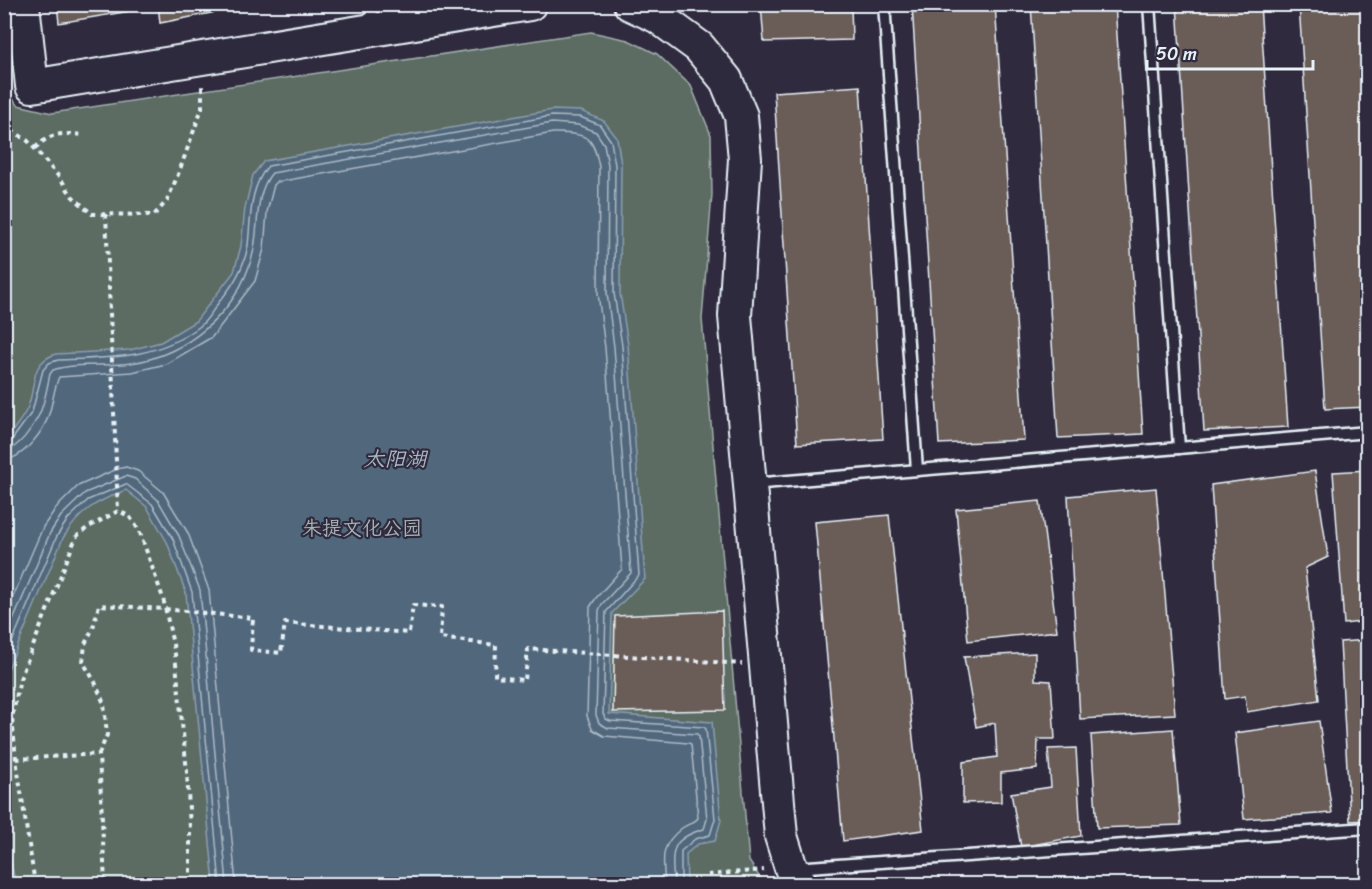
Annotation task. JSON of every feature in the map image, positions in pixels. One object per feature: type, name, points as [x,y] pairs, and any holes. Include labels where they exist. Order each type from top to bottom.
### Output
[{"type":"street","points":[[23,4],[32,86],[202,58],[372,17],[530,4]]},
{"type":"street","points":[[630,4],[658,17],[699,47],[726,80],[741,116],[745,159],[735,316],[781,836],[796,876]]},
{"type":"lane","points":[[884,4],[917,470]]},
{"type":"lane","points":[[1149,4],[1179,448]]},
{"type":"lane","points":[[750,484],[1368,432]]},
{"type":"lane","points":[[796,876],[1368,828]]},
{"type":"path","points":[[4,125],[15,130],[35,148],[72,196],[92,214],[154,215],[167,201],[202,108],[202,58]]},
{"type":"path","points":[[35,148],[46,138],[57,134],[84,135]]},
{"type":"path","points":[[106,214],[118,512]]},
{"type":"path","points":[[35,885],[12,718],[20,679],[76,537],[87,528],[118,512],[129,516],[140,530],[165,609],[175,654],[187,771],[190,885]]},
{"type":"path","points":[[105,885],[99,754],[106,735],[104,704],[83,662],[85,644],[93,628],[99,605],[253,618],[251,650],[280,653],[285,622],[410,633],[413,605],[441,607],[440,638],[496,645],[495,677],[525,680],[528,649],[766,666]]},
{"type":"path","points":[[16,759],[99,754]]},
{"type":"path","points":[[708,875],[796,876]]},
{"type":"green space","name":"太阳湖","points":[[591,32],[628,40],[657,54],[691,86],[711,135],[712,194],[702,319],[749,861],[764,884],[5,884],[4,88],[18,105],[52,113]]},
{"type":"water","name":"太阳湖","points":[[552,110],[581,111],[604,121],[617,138],[621,165],[620,293],[628,345],[645,579],[612,613],[609,714],[712,722],[721,820],[715,841],[698,844],[686,854],[687,884],[214,884],[186,593],[167,542],[147,507],[126,490],[90,508],[76,520],[63,538],[5,676],[5,441],[27,409],[37,370],[47,358],[56,354],[130,350],[161,342],[196,321],[234,272],[241,246],[245,208],[253,175],[264,161]]},
{"type":"water","points":[[4,816],[9,855],[16,884],[5,884]]},
{"type":"building","points":[[57,4],[142,4],[142,9],[59,23]]},
{"type":"building","points":[[158,4],[221,4],[222,11],[160,23]]},
{"type":"building","points":[[761,4],[851,4],[852,40],[764,42]]},
{"type":"building","points":[[912,4],[995,4],[1024,440],[939,444]]},
{"type":"building","points":[[1031,4],[1115,4],[1143,434],[1058,438]]},
{"type":"building","points":[[1177,4],[1260,4],[1288,427],[1204,431]]},
{"type":"building","points":[[1299,4],[1368,4],[1368,407],[1325,409]]},
{"type":"building","points":[[860,86],[883,439],[797,444],[774,92]]},
{"type":"building","points":[[1368,470],[1368,621],[1344,624],[1333,472]]},
{"type":"building","points":[[1315,471],[1328,557],[1305,568],[1319,700],[1247,712],[1245,696],[1225,699],[1211,485]]},
{"type":"building","points":[[1156,488],[1175,714],[1080,719],[1068,496]]},
{"type":"building","points":[[1040,501],[1057,631],[968,641],[956,509]]},
{"type":"building","points":[[889,515],[923,830],[843,841],[815,522]]},
{"type":"building","points":[[722,611],[725,710],[613,712],[615,616]]},
{"type":"building","points":[[1368,640],[1368,820],[1350,821],[1340,642]]},
{"type":"building","points":[[1035,653],[1035,680],[1051,681],[1055,739],[1038,739],[1037,769],[1001,773],[1001,802],[963,803],[963,762],[997,757],[995,723],[976,727],[964,657]]},
{"type":"building","points":[[1319,721],[1332,813],[1244,819],[1235,733]]},
{"type":"building","points":[[1173,729],[1181,825],[1097,828],[1091,735]]},
{"type":"building","points":[[1076,748],[1081,836],[1021,847],[1011,793],[1051,787],[1048,749]]},
{"type":"park label","name":"朱提文化公园","points":[[362,528]]}]
